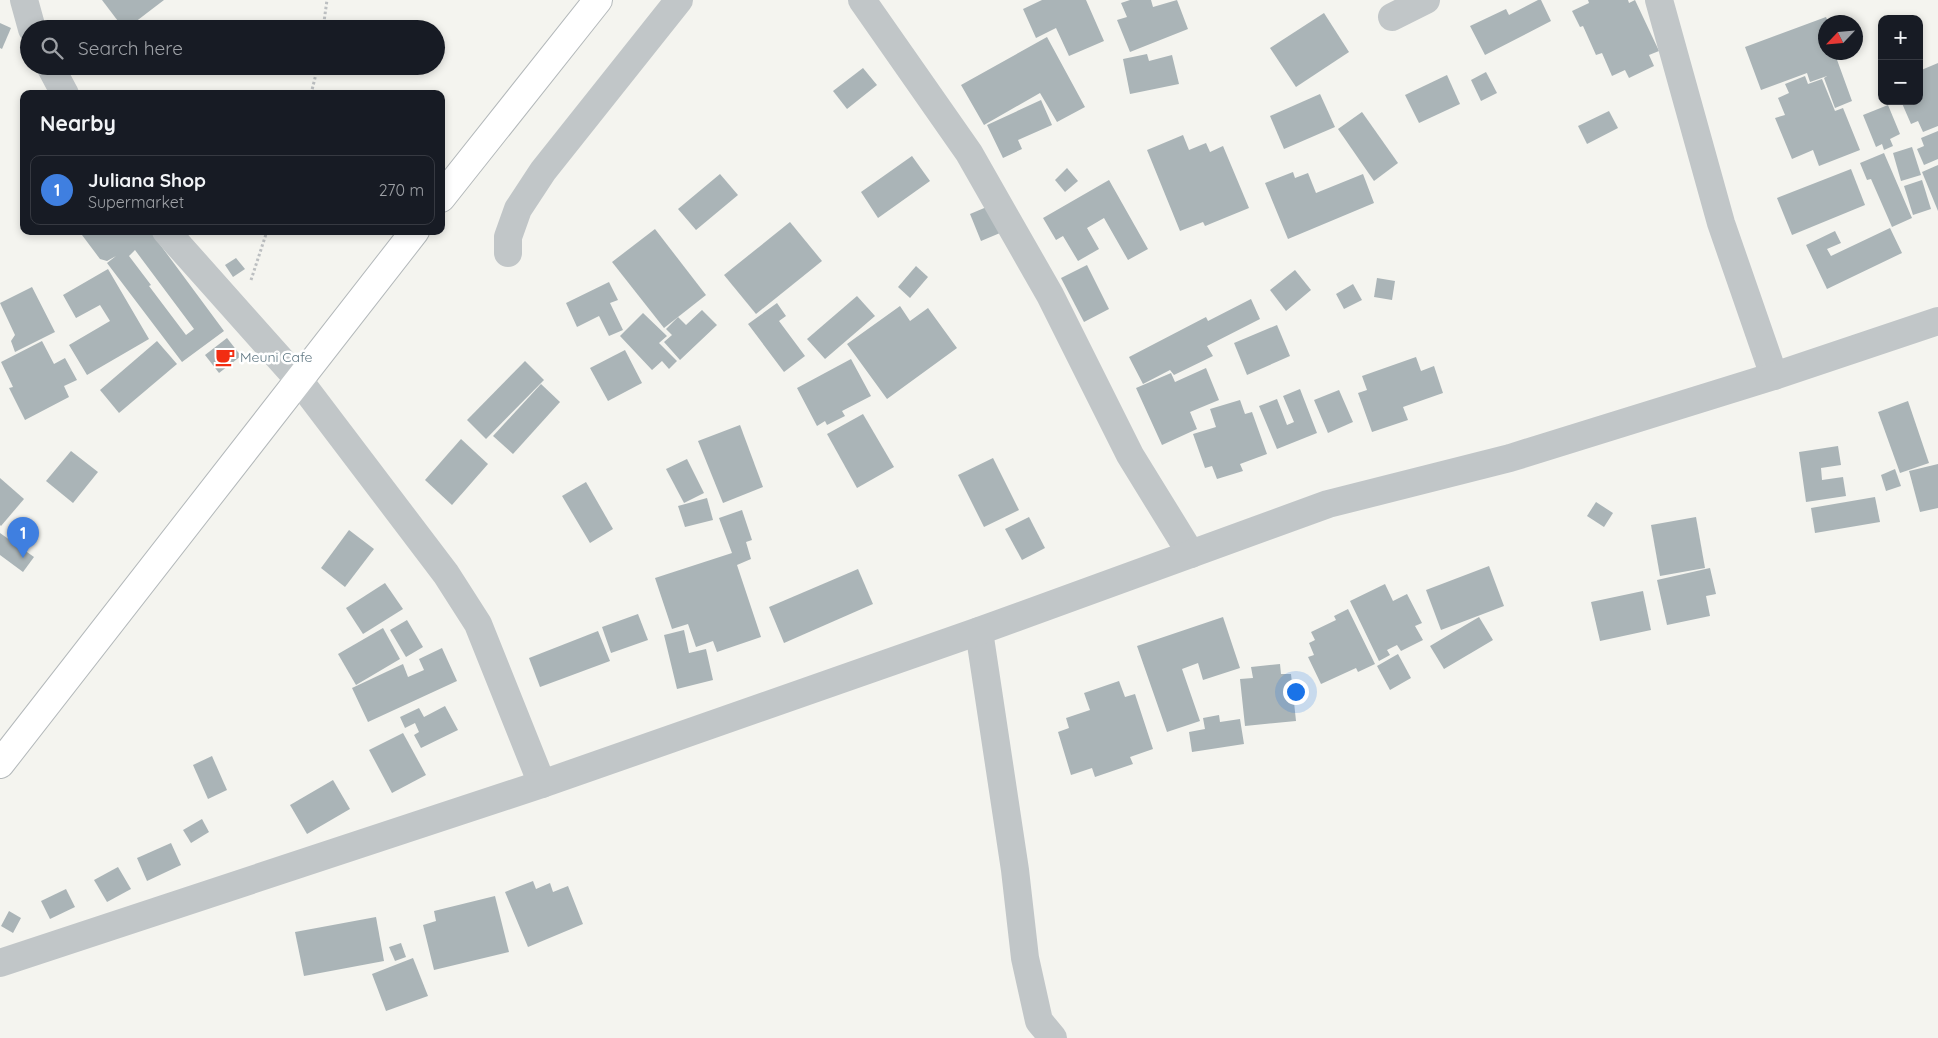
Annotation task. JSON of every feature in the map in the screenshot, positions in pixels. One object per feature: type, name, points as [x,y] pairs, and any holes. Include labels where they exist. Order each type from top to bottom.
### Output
[{"type":"highway","points":[[445,193],[598,0]]},
{"type":"highway","points":[[0,764],[412,235]]},
{"type":"street","points":[[24,0],[30,20]]},
{"type":"street","points":[[508,253],[508,237],[518,209],[543,170],[679,0]]},
{"type":"street","points":[[862,0],[969,153],[1050,295],[1130,455],[1191,554]]},
{"type":"street","points":[[1392,17],[1426,0]]},
{"type":"street","points":[[1659,0],[1721,223],[1774,376]]},
{"type":"street","points":[[55,75],[63,90]]},
{"type":"street","points":[[170,235],[298,379],[446,574],[478,624],[542,784]]},
{"type":"street","points":[[0,963],[542,784],[979,631],[1328,504],[1510,458],[1774,376],[1938,321]]},
{"type":"street","points":[[979,631],[1015,870],[1025,958],[1046,1030]]},
{"type":"path","points":[[324,20],[327,0]]},
{"type":"path","points":[[312,90],[316,75]]},
{"type":"path","points":[[240,314],[266,235]]},
{"type":"building","points":[[102,0],[164,0],[138,20],[117,20]]},
{"type":"building","points":[[1042,0],[1086,0],[1104,41],[1069,56],[1056,28],[1036,38],[1023,9]]},
{"type":"building","points":[[1130,0],[1151,0],[1153,7],[1177,0],[1188,29],[1130,52],[1117,20],[1127,17],[1121,3]]},
{"type":"building","points":[[1541,0],[1551,21],[1485,55],[1470,26],[1506,9],[1509,15]]},
{"type":"building","points":[[1588,0],[1628,0],[1629,3],[1635,0],[1659,51],[1649,55],[1654,66],[1629,78],[1625,70],[1612,76],[1602,53],[1596,55],[1583,26],[1580,27],[1572,11],[1589,3]]},
{"type":"building","points":[[1324,13],[1349,52],[1296,87],[1270,48]]},
{"type":"building","points":[[1818,20],[1818,60],[1837,60],[1852,101],[1835,108],[1824,78],[1827,76],[1810,82],[1807,73],[1761,90],[1745,47]]},
{"type":"building","points":[[0,23],[11,28],[2,49],[0,48]]},
{"type":"building","points":[[1047,37],[1085,107],[1057,122],[1040,93],[984,125],[961,85]]},
{"type":"building","points":[[1147,54],[1149,61],[1172,55],[1179,84],[1130,94],[1123,59]]},
{"type":"building","points":[[1938,63],[1938,126],[1923,132],[1918,121],[1911,124],[1903,105],[1923,105],[1923,69]]},
{"type":"building","points":[[863,68],[877,85],[847,109],[833,91]]},
{"type":"building","points":[[1486,72],[1497,93],[1481,101],[1471,80]]},
{"type":"building","points":[[1447,75],[1460,104],[1419,123],[1405,95]]},
{"type":"building","points":[[1805,76],[1808,84],[1822,79],[1835,111],[1843,108],[1860,150],[1819,166],[1813,150],[1792,159],[1775,118],[1785,115],[1778,98],[1789,93],[1785,84]]},
{"type":"building","points":[[1320,94],[1335,127],[1284,149],[1270,116]]},
{"type":"building","points":[[1041,100],[1052,125],[1018,140],[1022,149],[1003,158],[987,125]]},
{"type":"building","points":[[1888,105],[1900,134],[1890,139],[1893,146],[1884,150],[1882,144],[1876,147],[1863,115]]},
{"type":"building","points":[[1609,111],[1618,128],[1587,144],[1578,126]]},
{"type":"building","points":[[1362,112],[1398,163],[1374,181],[1338,129]]},
{"type":"building","points":[[1938,131],[1938,159],[1924,165],[1917,149],[1924,146],[1921,138]]},
{"type":"building","points":[[1183,135],[1189,150],[1206,143],[1210,152],[1223,146],[1249,208],[1205,226],[1203,222],[1180,231],[1147,150]]},
{"type":"building","points":[[1912,147],[1921,175],[1901,181],[1893,153]]},
{"type":"building","points":[[1884,153],[1912,218],[1892,227],[1871,179],[1867,180],[1860,163]]},
{"type":"building","points":[[912,156],[930,181],[878,218],[861,192]]},
{"type":"building","points":[[1938,165],[1938,211],[1922,172]]},
{"type":"building","points":[[1067,168],[1078,181],[1065,192],[1055,180]]},
{"type":"building","points":[[1851,169],[1865,205],[1792,235],[1777,198]]},
{"type":"building","points":[[1293,172],[1295,178],[1308,173],[1316,193],[1363,174],[1374,203],[1288,239],[1265,183]]},
{"type":"building","points":[[720,174],[738,195],[696,230],[678,209]]},
{"type":"building","points":[[1109,180],[1148,249],[1128,260],[1104,218],[1087,228],[1099,249],[1078,261],[1063,236],[1056,240],[1043,218]]},
{"type":"building","points":[[1922,180],[1931,209],[1913,215],[1904,186]]},
{"type":"building","points":[[989,206],[1000,233],[981,241],[970,214]]},
{"type":"building","points":[[790,222],[822,261],[756,314],[724,275]]},
{"type":"building","points":[[1890,228],[1902,253],[1827,289],[1806,245],[1835,231],[1841,243],[1827,249],[1831,256]]},
{"type":"building","points":[[655,229],[706,295],[664,328],[612,262]]},
{"type":"building","points":[[82,235],[153,235],[224,331],[182,362],[107,263],[116,256],[107,261],[100,259]],"holes":[[[135,250],[194,329],[186,335],[129,256]]]},
{"type":"building","points":[[236,258],[245,269],[233,277],[225,265]]},
{"type":"building","points":[[1087,265],[1109,309],[1084,322],[1061,278]]},
{"type":"building","points":[[916,266],[928,277],[910,298],[898,287]]},
{"type":"building","points":[[108,269],[149,339],[87,375],[69,345],[110,321],[100,305],[76,318],[63,295]]},
{"type":"building","points":[[1295,270],[1311,290],[1286,311],[1270,290]]},
{"type":"building","points":[[1377,278],[1395,281],[1392,300],[1374,297]]},
{"type":"building","points":[[609,282],[618,300],[610,303],[623,330],[609,336],[599,316],[577,327],[566,303]]},
{"type":"building","points":[[1353,284],[1362,300],[1344,309],[1336,294]]},
{"type":"building","points":[[32,287],[55,332],[15,352],[11,341],[15,335],[0,303]]},
{"type":"building","points":[[857,296],[875,316],[825,359],[807,339]]},
{"type":"building","points":[[1251,299],[1260,319],[1207,346],[1213,356],[1174,375],[1170,370],[1143,384],[1129,357],[1206,317],[1208,321]]},
{"type":"building","points":[[777,303],[786,316],[779,321],[805,356],[784,372],[748,324]]},
{"type":"building","points":[[900,306],[910,321],[928,308],[957,348],[887,399],[847,344]]},
{"type":"building","points":[[702,310],[717,325],[680,360],[664,342],[672,335],[666,329],[678,317],[686,325]]},
{"type":"building","points":[[643,313],[667,336],[659,343],[677,361],[669,369],[662,361],[652,370],[620,336]]},
{"type":"building","points":[[1277,325],[1290,356],[1247,375],[1234,343]]},
{"type":"building","points":[[227,338],[241,356],[219,373],[205,355]]},
{"type":"building","points":[[42,341],[54,364],[65,358],[77,380],[64,386],[69,397],[25,420],[9,388],[13,387],[1,362]]},
{"type":"building","points":[[157,341],[177,364],[119,413],[100,390]]},
{"type":"building","points":[[625,350],[642,383],[608,401],[590,368]]},
{"type":"building","points":[[1416,357],[1421,371],[1434,366],[1443,393],[1403,407],[1408,420],[1372,432],[1358,393],[1367,390],[1362,376]]},
{"type":"building","points":[[851,359],[871,396],[842,411],[845,416],[827,425],[825,421],[817,426],[797,388]]},
{"type":"building","points":[[525,361],[544,380],[486,439],[467,420]]},
{"type":"building","points":[[1206,368],[1219,400],[1190,412],[1197,429],[1162,445],[1136,388],[1171,373],[1175,382]]},
{"type":"building","points":[[541,384],[560,402],[513,454],[493,436]]},
{"type":"building","points":[[1300,389],[1317,433],[1277,449],[1259,406],[1277,399],[1287,425],[1294,422],[1283,396]]},
{"type":"building","points":[[1339,390],[1353,422],[1328,433],[1314,400]]},
{"type":"building","points":[[1240,400],[1245,414],[1252,412],[1267,454],[1240,464],[1243,471],[1217,479],[1212,466],[1205,468],[1193,434],[1216,427],[1210,409]]},
{"type":"building","points":[[1908,401],[1929,463],[1900,473],[1878,412]]},
{"type":"building","points":[[863,414],[894,467],[857,488],[827,434]]},
{"type":"building","points":[[740,425],[763,487],[723,503],[698,441]]},
{"type":"building","points":[[461,439],[488,464],[452,505],[425,480]]},
{"type":"building","points":[[1838,446],[1841,465],[1821,468],[1822,480],[1843,477],[1846,496],[1806,502],[1799,452]]},
{"type":"building","points":[[71,451],[98,472],[73,503],[46,481]]},
{"type":"building","points":[[993,458],[1019,510],[984,527],[958,475]]},
{"type":"building","points":[[687,459],[704,493],[684,503],[666,469]]},
{"type":"building","points":[[1938,464],[1938,508],[1920,512],[1909,471]]},
{"type":"building","points":[[1895,469],[1901,486],[1886,491],[1881,475]]},
{"type":"building","points":[[0,478],[24,499],[1,526],[0,525]]},
{"type":"building","points":[[586,482],[613,529],[590,543],[562,496]]},
{"type":"building","points":[[1875,497],[1880,522],[1815,533],[1811,508]]},
{"type":"building","points":[[707,498],[713,520],[685,527],[678,506]]},
{"type":"building","points":[[1596,502],[1613,513],[1604,527],[1587,516]]},
{"type":"building","points":[[742,510],[752,540],[746,542],[751,559],[737,565],[761,637],[717,652],[713,641],[696,647],[688,624],[672,629],[655,578],[732,553],[719,518]]},
{"type":"building","points":[[1029,517],[1045,548],[1022,560],[1005,529]]},
{"type":"building","points":[[1696,517],[1705,568],[1660,576],[1651,525]]},
{"type":"building","points":[[349,530],[374,549],[345,587],[321,568]]},
{"type":"building","points":[[0,533],[34,557],[23,572],[0,555]]},
{"type":"building","points":[[1489,566],[1504,606],[1441,630],[1426,590]]},
{"type":"building","points":[[1710,568],[1716,594],[1706,596],[1710,616],[1667,625],[1657,580]]},
{"type":"building","points":[[858,569],[873,604],[784,643],[769,607]]},
{"type":"building","points":[[385,583],[403,609],[363,634],[346,608]]},
{"type":"building","points":[[1385,584],[1393,601],[1407,594],[1422,623],[1415,626],[1423,640],[1401,651],[1397,645],[1387,650],[1390,655],[1379,661],[1350,601]]},
{"type":"building","points":[[1643,591],[1651,630],[1600,641],[1591,602]]},
{"type":"building","points":[[1348,609],[1375,664],[1358,672],[1356,668],[1321,684],[1308,657],[1314,655],[1309,643],[1315,640],[1311,632],[1336,620],[1334,616]]},
{"type":"building","points":[[638,614],[648,640],[611,653],[602,627]]},
{"type":"building","points":[[1223,617],[1240,668],[1203,680],[1198,663],[1182,669],[1200,721],[1167,732],[1137,646]]},
{"type":"building","points":[[1479,617],[1493,640],[1444,669],[1430,646]]},
{"type":"building","points":[[407,620],[423,647],[406,657],[390,630]]},
{"type":"building","points":[[383,628],[400,659],[356,685],[338,654]]},
{"type":"building","points":[[684,630],[689,653],[706,649],[713,680],[677,689],[664,635]]},
{"type":"building","points":[[598,631],[610,661],[540,687],[529,658]]},
{"type":"building","points":[[442,648],[457,681],[368,722],[352,688],[403,664],[408,677],[424,670],[419,659]]},
{"type":"building","points":[[1398,654],[1411,678],[1390,690],[1377,666]]},
{"type":"building","points":[[1280,664],[1281,674],[1291,674],[1296,721],[1245,726],[1240,679],[1253,678],[1251,667]]},
{"type":"building","points":[[1119,681],[1125,697],[1135,694],[1153,749],[1130,757],[1133,764],[1095,777],[1092,768],[1071,775],[1058,732],[1069,728],[1066,718],[1090,710],[1084,693]]},
{"type":"building","points":[[445,706],[458,730],[421,748],[414,735],[419,732],[415,723],[405,728],[400,717],[419,708],[424,717]]},
{"type":"building","points":[[1219,715],[1220,722],[1240,719],[1244,744],[1192,752],[1189,732],[1205,729],[1203,718]]},
{"type":"building","points":[[403,733],[426,775],[392,793],[369,750]]},
{"type":"building","points":[[212,756],[227,790],[208,799],[193,765]]},
{"type":"building","points":[[333,780],[350,809],[307,834],[290,805]]},
{"type":"building","points":[[202,819],[209,832],[191,843],[183,830]]},
{"type":"building","points":[[171,843],[181,865],[147,881],[137,858]]},
{"type":"building","points":[[118,867],[131,889],[107,902],[94,880]]},
{"type":"building","points":[[533,881],[536,889],[550,883],[553,892],[568,886],[583,924],[528,947],[505,892]]},
{"type":"building","points":[[66,889],[75,907],[50,919],[41,901]]},
{"type":"building","points":[[495,896],[509,952],[434,970],[423,925],[436,921],[434,911]]},
{"type":"building","points":[[9,911],[21,918],[13,933],[1,926]]},
{"type":"building","points":[[376,917],[384,961],[304,976],[295,932]]},
{"type":"building","points":[[401,943],[406,957],[395,961],[389,947]]},
{"type":"building","points":[[413,958],[428,996],[386,1011],[372,974]]},
{"type":"place","name":"Meuni Cafe","points":[[225,357]]},
{"type":"place","name":"Juliana Shop","points":[[23,558]]}]
